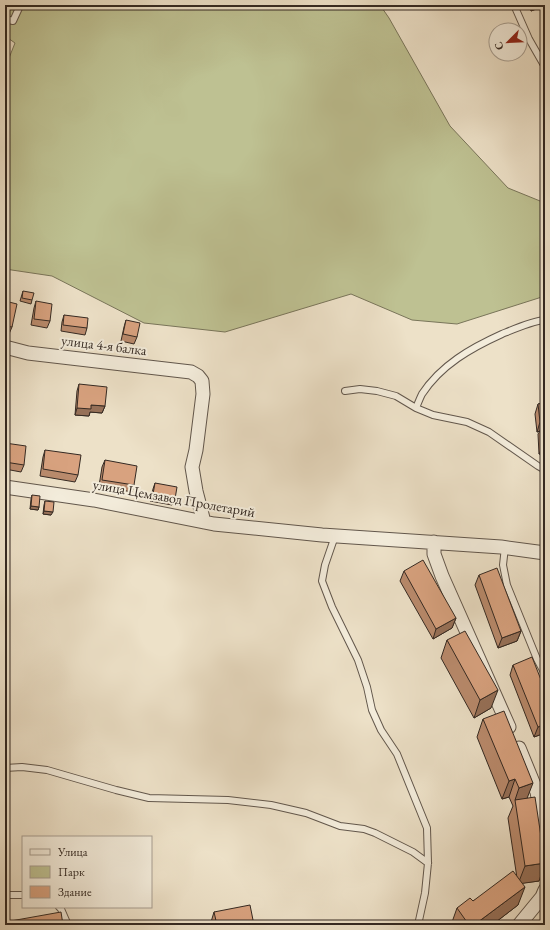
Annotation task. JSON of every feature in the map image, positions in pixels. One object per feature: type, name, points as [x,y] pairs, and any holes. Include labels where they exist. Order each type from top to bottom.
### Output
[{"type":"street","name":"улица 4-я балка","points":[[5,348],[28,353],[191,372],[198,376],[202,381],[203,394],[196,450],[192,467],[196,491],[204,522]]},
{"type":"street","name":"улица Цемзавод Пролетарий","points":[[5,487],[94,500],[204,522],[335,536],[505,547],[545,553]]},
{"type":"street","points":[[434,542],[434,554],[442,576],[537,792],[545,836]]},
{"type":"street","points":[[519,925],[542,897],[545,890]]},
{"type":"lane","points":[[5,19],[13,21],[19,8],[18,5]]},
{"type":"lane","points":[[514,5],[529,39],[545,67]]},
{"type":"lane","points":[[416,408],[422,394],[434,379],[452,361],[480,344],[512,330],[545,320]]},
{"type":"lane","points":[[345,391],[360,389],[377,391],[396,396],[416,408],[433,415],[467,422],[489,432],[545,470]]},
{"type":"lane","points":[[335,536],[325,565],[322,581],[332,607],[358,660],[367,687],[372,710],[381,730],[397,754],[427,828],[428,863],[425,893],[418,925]]},
{"type":"lane","points":[[505,547],[503,565],[507,585],[537,659],[545,674]]},
{"type":"lane","points":[[5,768],[22,767],[47,770],[149,798],[228,800],[278,806],[306,812],[340,826],[364,829],[375,833],[413,852],[428,863]]},
{"type":"lane","points":[[5,895],[22,895]]},
{"type":"lane","points":[[60,908],[68,925]]},
{"type":"green space","points":[[5,5],[380,5],[389,18],[450,126],[508,188],[545,203],[545,296],[457,324],[412,320],[351,294],[225,332],[144,323],[52,276],[5,269],[5,68],[15,43],[5,36]]},
{"type":"building","points":[[23,291],[34,293],[32,300],[22,298]]},
{"type":"building","points":[[5,301],[17,304],[12,327],[5,326]]},
{"type":"building","points":[[36,301],[52,304],[50,321],[34,319]]},
{"type":"building","points":[[64,315],[88,318],[87,328],[63,325]]},
{"type":"building","points":[[126,320],[140,323],[137,337],[123,334]]},
{"type":"building","points":[[79,384],[107,387],[105,406],[91,405],[91,409],[77,408]]},
{"type":"building","points":[[545,403],[545,421],[540,422],[538,404]]},
{"type":"building","points":[[545,427],[545,447],[542,448],[541,428]]},
{"type":"building","points":[[5,443],[26,446],[24,465],[5,462]]},
{"type":"building","points":[[45,450],[81,455],[78,475],[43,469]]},
{"type":"building","points":[[105,460],[137,466],[134,485],[102,480]]},
{"type":"building","points":[[155,483],[177,487],[175,499],[153,494]]},
{"type":"building","points":[[32,495],[40,496],[39,507],[31,506]]},
{"type":"building","points":[[45,501],[54,502],[53,512],[44,511]]},
{"type":"building","points":[[423,560],[456,618],[436,629],[404,571]]},
{"type":"building","points":[[497,568],[521,631],[502,638],[479,575]]},
{"type":"building","points":[[465,631],[498,690],[480,700],[447,640]]},
{"type":"building","points":[[532,657],[545,690],[545,724],[538,727],[513,665]]},
{"type":"building","points":[[504,711],[533,783],[519,788],[515,779],[509,781],[483,719]]},
{"type":"building","points":[[535,797],[545,863],[525,866],[515,800]]},
{"type":"building","points":[[513,871],[525,887],[474,925],[469,925],[457,908],[470,898],[473,901]]},
{"type":"building","points":[[250,905],[254,925],[217,925],[214,912]]},
{"type":"building","points":[[61,912],[63,925],[5,925],[5,922]]}]
